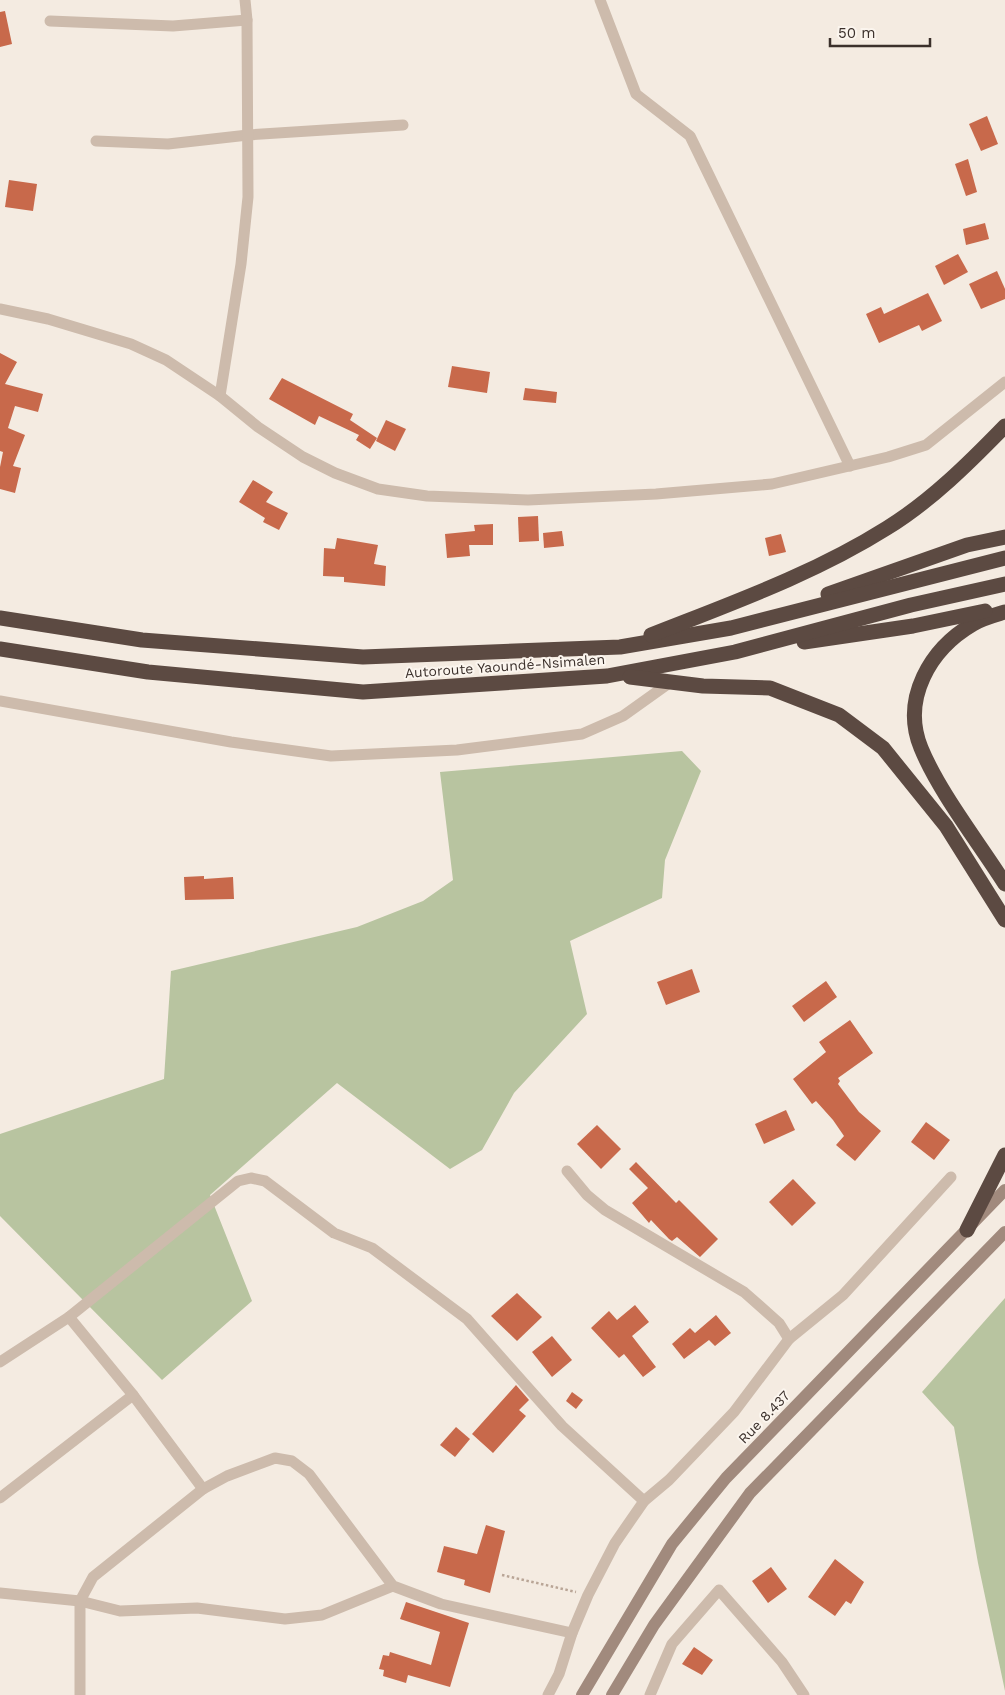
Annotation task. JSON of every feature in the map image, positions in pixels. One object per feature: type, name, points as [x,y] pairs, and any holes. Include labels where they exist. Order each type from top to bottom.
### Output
[{"type":"highway","points":[[620,647],[794,579],[888,528],[962,470],[1005,426]]},
{"type":"highway","points":[[731,628],[967,545],[1005,537]]},
{"type":"highway","name":"Autoroute Yaoundé-Nsimalen","points":[[0,618],[142,640],[363,657],[620,647],[731,628],[1005,558]]},
{"type":"highway","name":"Autoroute Yaoundé-Nsimalen","points":[[0,649],[148,672],[363,692],[607,676],[735,652],[910,605],[1005,584]]},
{"type":"highway","points":[[735,652],[913,626],[1005,607]]},
{"type":"highway","points":[[1005,612],[974,623],[936,654],[924,674],[915,698],[915,723],[921,747],[934,774],[1005,884]]},
{"type":"highway","points":[[607,676],[672,680],[704,686],[770,688],[839,715],[883,748],[896,764],[946,826],[1005,920]]},
{"type":"highway","points":[[967,1230],[1005,1155]]},
{"type":"main road","name":"Rue 8.437","points":[[582,1695],[672,1544],[726,1478],[1005,1190]]},
{"type":"main road","points":[[612,1695],[654,1625],[750,1493],[1005,1232]]},
{"type":"street","points":[[220,396],[241,264],[248,197],[247,20],[245,0]]},
{"type":"street","points":[[600,0],[636,94],[690,136],[850,466]]},
{"type":"street","points":[[50,21],[173,26],[247,20]]},
{"type":"street","points":[[96,142],[168,144],[248,135],[403,125]]},
{"type":"street","points":[[0,309],[48,319],[131,344],[166,360],[220,396],[258,427],[303,457],[335,473],[378,489],[427,496],[528,500],[713,490],[772,484],[850,466],[926,445],[1005,382]]},
{"type":"street","points":[[0,701],[231,742],[331,756],[457,750],[582,734],[623,716],[672,680]]},
{"type":"street","points":[[567,1171],[587,1195],[605,1210],[744,1292],[778,1323],[789,1338]]},
{"type":"street","points":[[548,1695],[559,1674],[572,1633],[588,1595],[615,1544],[644,1501],[669,1480],[734,1412],[789,1338],[843,1295],[951,1177]]},
{"type":"street","points":[[0,1362],[69,1317],[238,1181],[251,1178],[265,1181],[334,1233],[372,1248],[467,1319],[562,1426],[644,1501]]},
{"type":"street","points":[[69,1317],[133,1395],[203,1489]]},
{"type":"street","points":[[0,1498],[133,1395]]},
{"type":"street","points":[[80,1695],[80,1601],[93,1577],[203,1489],[255,1464],[275,1458],[292,1461],[309,1474],[393,1586],[441,1604],[572,1633]]},
{"type":"street","points":[[0,1593],[80,1601],[120,1611],[197,1608],[285,1619],[307,1619],[337,1610],[393,1586]]},
{"type":"street","points":[[650,1695],[672,1644],[719,1590],[782,1662],[804,1695]]},
{"type":"path","points":[[502,1575],[588,1595]]},
{"type":"green space","points":[[682,751],[701,771],[665,860],[662,898],[570,941],[587,1014],[514,1093],[482,1150],[450,1169],[337,1083],[210,1195],[252,1301],[162,1380],[0,1216],[0,1134],[164,1079],[171,971],[357,927],[423,901],[453,880],[440,772]]},
{"type":"green space","points":[[1005,1298],[1005,1691],[978,1563],[954,1427],[922,1392]]},
{"type":"building","points":[[5,11],[12,44],[0,47],[0,12]]},
{"type":"building","points":[[987,116],[998,144],[981,151],[969,124]]},
{"type":"building","points":[[968,159],[977,192],[966,196],[955,164]]},
{"type":"building","points":[[9,180],[37,184],[33,211],[5,207]]},
{"type":"building","points":[[985,223],[989,239],[966,245],[963,229]]},
{"type":"building","points":[[958,254],[968,272],[944,285],[935,266]]},
{"type":"building","points":[[997,271],[1005,289],[1005,299],[981,309],[969,284]]},
{"type":"building","points":[[928,293],[942,321],[922,331],[919,325],[879,343],[866,314],[881,307],[884,314]]},
{"type":"building","points":[[0,353],[17,362],[5,384],[43,394],[38,412],[15,406],[8,428],[25,435],[13,466],[21,468],[15,493],[0,489],[0,467],[3,452],[0,451]]},
{"type":"building","points":[[452,366],[490,372],[487,393],[448,387]]},
{"type":"building","points":[[282,378],[353,414],[350,420],[377,438],[370,449],[356,440],[359,435],[319,416],[315,425],[269,399]]},
{"type":"building","points":[[525,388],[557,392],[556,403],[523,400]]},
{"type":"building","points":[[386,420],[406,429],[395,451],[376,441]]},
{"type":"building","points":[[253,480],[273,492],[266,502],[288,513],[279,530],[263,522],[265,518],[239,502]]},
{"type":"building","points":[[538,516],[539,541],[519,542],[518,517]]},
{"type":"building","points":[[493,524],[493,545],[469,545],[470,556],[447,558],[445,534],[475,531],[474,525]]},
{"type":"building","points":[[562,531],[564,546],[544,548],[543,533]]},
{"type":"building","points":[[781,534],[786,552],[769,556],[765,538]]},
{"type":"building","points":[[337,538],[378,545],[374,564],[386,566],[385,586],[344,582],[344,577],[323,576],[324,548],[335,549]]},
{"type":"building","points":[[204,876],[204,879],[233,877],[234,899],[185,900],[184,877]]},
{"type":"building","points":[[692,969],[700,992],[666,1005],[657,982]]},
{"type":"building","points":[[826,981],[837,997],[804,1022],[792,1006]]},
{"type":"building","points":[[850,1020],[873,1053],[838,1078],[840,1081],[838,1084],[859,1112],[881,1131],[855,1161],[836,1145],[844,1136],[833,1120],[816,1101],[812,1104],[793,1079],[826,1052],[819,1042]]},
{"type":"building","points":[[786,1110],[795,1130],[764,1144],[755,1124]]},
{"type":"building","points":[[926,1122],[950,1140],[934,1160],[911,1142]]},
{"type":"building","points":[[597,1125],[621,1149],[601,1169],[577,1144]]},
{"type":"building","points":[[636,1162],[676,1203],[679,1200],[718,1239],[700,1257],[677,1237],[672,1241],[669,1239],[651,1220],[649,1223],[632,1203],[648,1188],[629,1169]]},
{"type":"building","points":[[793,1179],[816,1203],[792,1226],[769,1202]]},
{"type":"building","points":[[517,1293],[542,1317],[517,1341],[491,1316]]},
{"type":"building","points":[[635,1305],[649,1322],[632,1336],[656,1367],[643,1377],[624,1354],[619,1358],[591,1328],[609,1311],[617,1320]]},
{"type":"building","points":[[716,1315],[731,1333],[715,1346],[709,1340],[684,1359],[672,1344],[690,1328],[695,1333]]},
{"type":"building","points":[[552,1336],[572,1360],[552,1377],[532,1352]]},
{"type":"building","points":[[516,1385],[529,1400],[519,1410],[526,1416],[493,1453],[472,1434]]},
{"type":"building","points":[[572,1392],[583,1400],[576,1409],[566,1401]]},
{"type":"building","points":[[456,1427],[470,1439],[455,1457],[440,1445]]},
{"type":"building","points":[[486,1525],[505,1531],[490,1593],[464,1585],[465,1580],[437,1572],[444,1546],[477,1554]]},
{"type":"building","points":[[835,1559],[864,1582],[851,1604],[846,1601],[835,1616],[808,1597]]},
{"type":"building","points":[[771,1567],[787,1589],[768,1603],[752,1581]]},
{"type":"building","points":[[406,1602],[469,1623],[450,1687],[408,1675],[406,1683],[383,1676],[384,1670],[379,1669],[383,1655],[389,1656],[390,1652],[431,1665],[440,1632],[400,1619]]},
{"type":"building","points":[[694,1647],[713,1660],[702,1675],[682,1664]]}]
